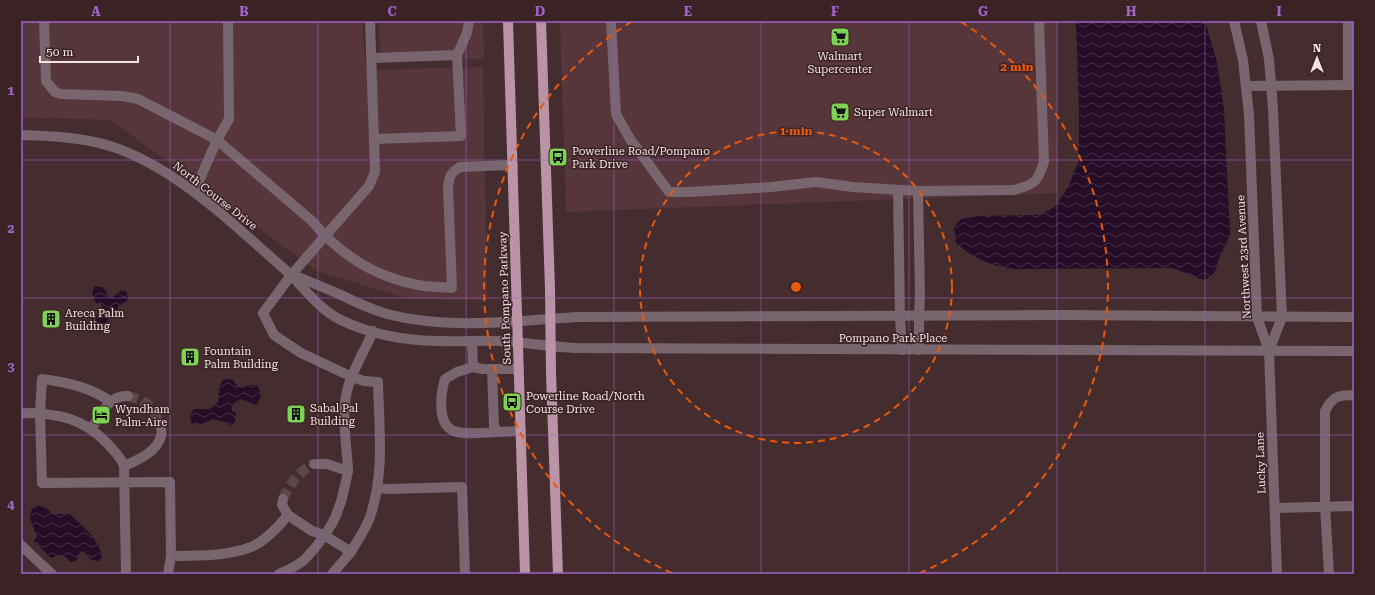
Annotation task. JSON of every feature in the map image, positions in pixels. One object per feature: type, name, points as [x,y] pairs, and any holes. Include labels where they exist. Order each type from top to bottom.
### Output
[{"type":"main road","name":"South Pompano Parkway","points":[[508,21],[525,574]]},
{"type":"main road","points":[[541,21],[558,574]]},
{"type":"street","points":[[44,21],[46,81],[55,92],[61,94],[122,96],[138,99],[204,132],[217,140],[312,221],[324,236],[345,254],[366,267],[395,279],[424,286],[452,288],[448,188],[449,177],[452,171],[460,167],[512,165]]},
{"type":"street","points":[[194,192],[217,140],[229,119],[228,21]]},
{"type":"street","points":[[332,574],[351,552],[370,518],[377,488],[380,466],[378,382],[364,381],[352,377],[301,353],[274,334],[263,313],[292,274],[369,186],[375,172],[370,21]]},
{"type":"street","points":[[374,139],[462,136],[457,55],[467,33],[469,21]]},
{"type":"street","points":[[611,21],[616,114],[630,139],[669,192],[749,188],[816,182],[918,192],[1014,190],[1029,186],[1038,179],[1044,162],[1039,21]]},
{"type":"street","name":"Northwest 23rd Avenue","points":[[1234,21],[1243,60],[1249,115],[1257,317],[1269,351]]},
{"type":"street","points":[[1261,21],[1269,59],[1271,86],[1282,317],[1269,351]]},
{"type":"street","points":[[1246,86],[1351,85],[1348,21]]},
{"type":"street","points":[[372,58],[457,55]]},
{"type":"street","name":"North Course Drive","points":[[21,135],[68,137],[111,146],[162,170],[194,192],[292,274],[328,313],[350,324],[373,332],[426,341],[498,341],[518,343]]},
{"type":"street","points":[[898,190],[902,350]]},
{"type":"street","points":[[918,192],[920,295],[919,350]]},
{"type":"street","name":"North Course Drive","points":[[292,274],[361,305],[401,317],[426,321],[458,323],[518,321],[550,318]]},
{"type":"street","name":"Pompano Park Place","points":[[550,318],[900,316],[1354,317]]},
{"type":"street","points":[[278,574],[290,570],[305,559],[324,535],[338,512],[348,471],[345,432],[347,391],[357,364],[373,332]]},
{"type":"street","points":[[472,341],[473,367]]},
{"type":"street","name":"Pompano Park Place","points":[[518,343],[551,347],[584,348],[1354,351]]},
{"type":"street","name":"Lucky Lane","points":[[1269,351],[1277,574]]},
{"type":"street","points":[[519,369],[473,367],[457,372],[446,379],[441,393],[442,412],[445,424],[453,431],[471,433],[521,431]]},
{"type":"street","points":[[492,369],[494,426],[498,432]]},
{"type":"street","points":[[110,401],[100,394],[70,383],[42,379],[40,413],[42,483],[170,482],[171,556],[168,574]]},
{"type":"street","points":[[1329,574],[1326,506],[1325,411],[1330,402],[1339,395],[1354,395]]},
{"type":"street","points":[[91,429],[110,401],[121,396],[128,396]]},
{"type":"street","points":[[21,413],[40,413],[59,416],[86,426],[99,434],[122,459],[124,466],[126,574]]},
{"type":"street","points":[[124,466],[143,456],[158,444],[162,434],[160,423]]},
{"type":"street","points":[[314,464],[327,464],[348,471]]},
{"type":"street","points":[[377,488],[462,487],[464,574]]},
{"type":"street","points":[[283,499],[282,505],[288,515],[312,531],[324,535],[351,552]]},
{"type":"street","points":[[1275,508],[1354,506]]},
{"type":"street","points":[[171,556],[223,554],[252,547],[269,535],[288,515]]},
{"type":"street","points":[[21,545],[52,574]]},
{"type":"shaded area","points":[[21,21],[362,21],[366,70],[483,67],[487,300],[408,299],[317,271],[111,120],[21,117]]},
{"type":"shaded area","points":[[379,21],[483,21],[484,59],[380,61]]},
{"type":"shaded area","points":[[560,21],[1058,21],[1057,193],[566,212]]},
{"type":"water","points":[[1076,21],[1205,21],[1217,62],[1224,109],[1230,232],[1215,272],[1210,277],[1206,279],[1199,279],[1178,270],[1169,268],[1013,269],[997,266],[976,257],[956,243],[954,227],[961,219],[975,216],[1038,215],[1055,207],[1068,187],[1079,160]]},
{"type":"water","points":[[95,286],[102,287],[106,291],[107,296],[112,298],[120,291],[126,291],[128,296],[127,301],[118,306],[117,311],[111,314],[109,320],[103,324],[97,321],[96,315],[102,309],[102,306],[100,303],[96,303],[92,294]]},
{"type":"water","points":[[224,379],[233,380],[238,387],[243,388],[249,385],[257,385],[261,395],[256,405],[241,399],[234,403],[231,410],[236,413],[235,422],[230,426],[225,422],[213,419],[199,425],[191,423],[190,415],[194,409],[210,409],[218,402],[220,384]]},
{"type":"water","points":[[40,505],[53,514],[70,514],[80,523],[94,538],[100,550],[102,557],[99,561],[91,560],[83,551],[80,552],[76,561],[70,562],[66,557],[59,555],[51,558],[34,541],[37,536],[29,517],[32,509]]},
{"type":"tunnel","points":[[128,396],[142,400],[152,408],[160,423]]},
{"type":"tunnel","points":[[283,499],[299,474],[314,464]]},
{"type":"place","name":"Walmart Supercenter","points":[[840,37]]},
{"type":"place","name":"Super Walmart","points":[[840,112]]},
{"type":"place","name":"Powerline Road/Pompano Park Drive","points":[[558,157]]},
{"type":"place","name":"Areca Palm Building","points":[[51,319]]},
{"type":"place","name":"Fountain Palm Building","points":[[190,357]]},
{"type":"place","name":"Powerline Road/North Course Drive","points":[[512,402]]},
{"type":"place","name":"Sabal Pal Building","points":[[296,414]]},
{"type":"place","name":"Wyndham Palm-Aire","points":[[101,415]]}]
